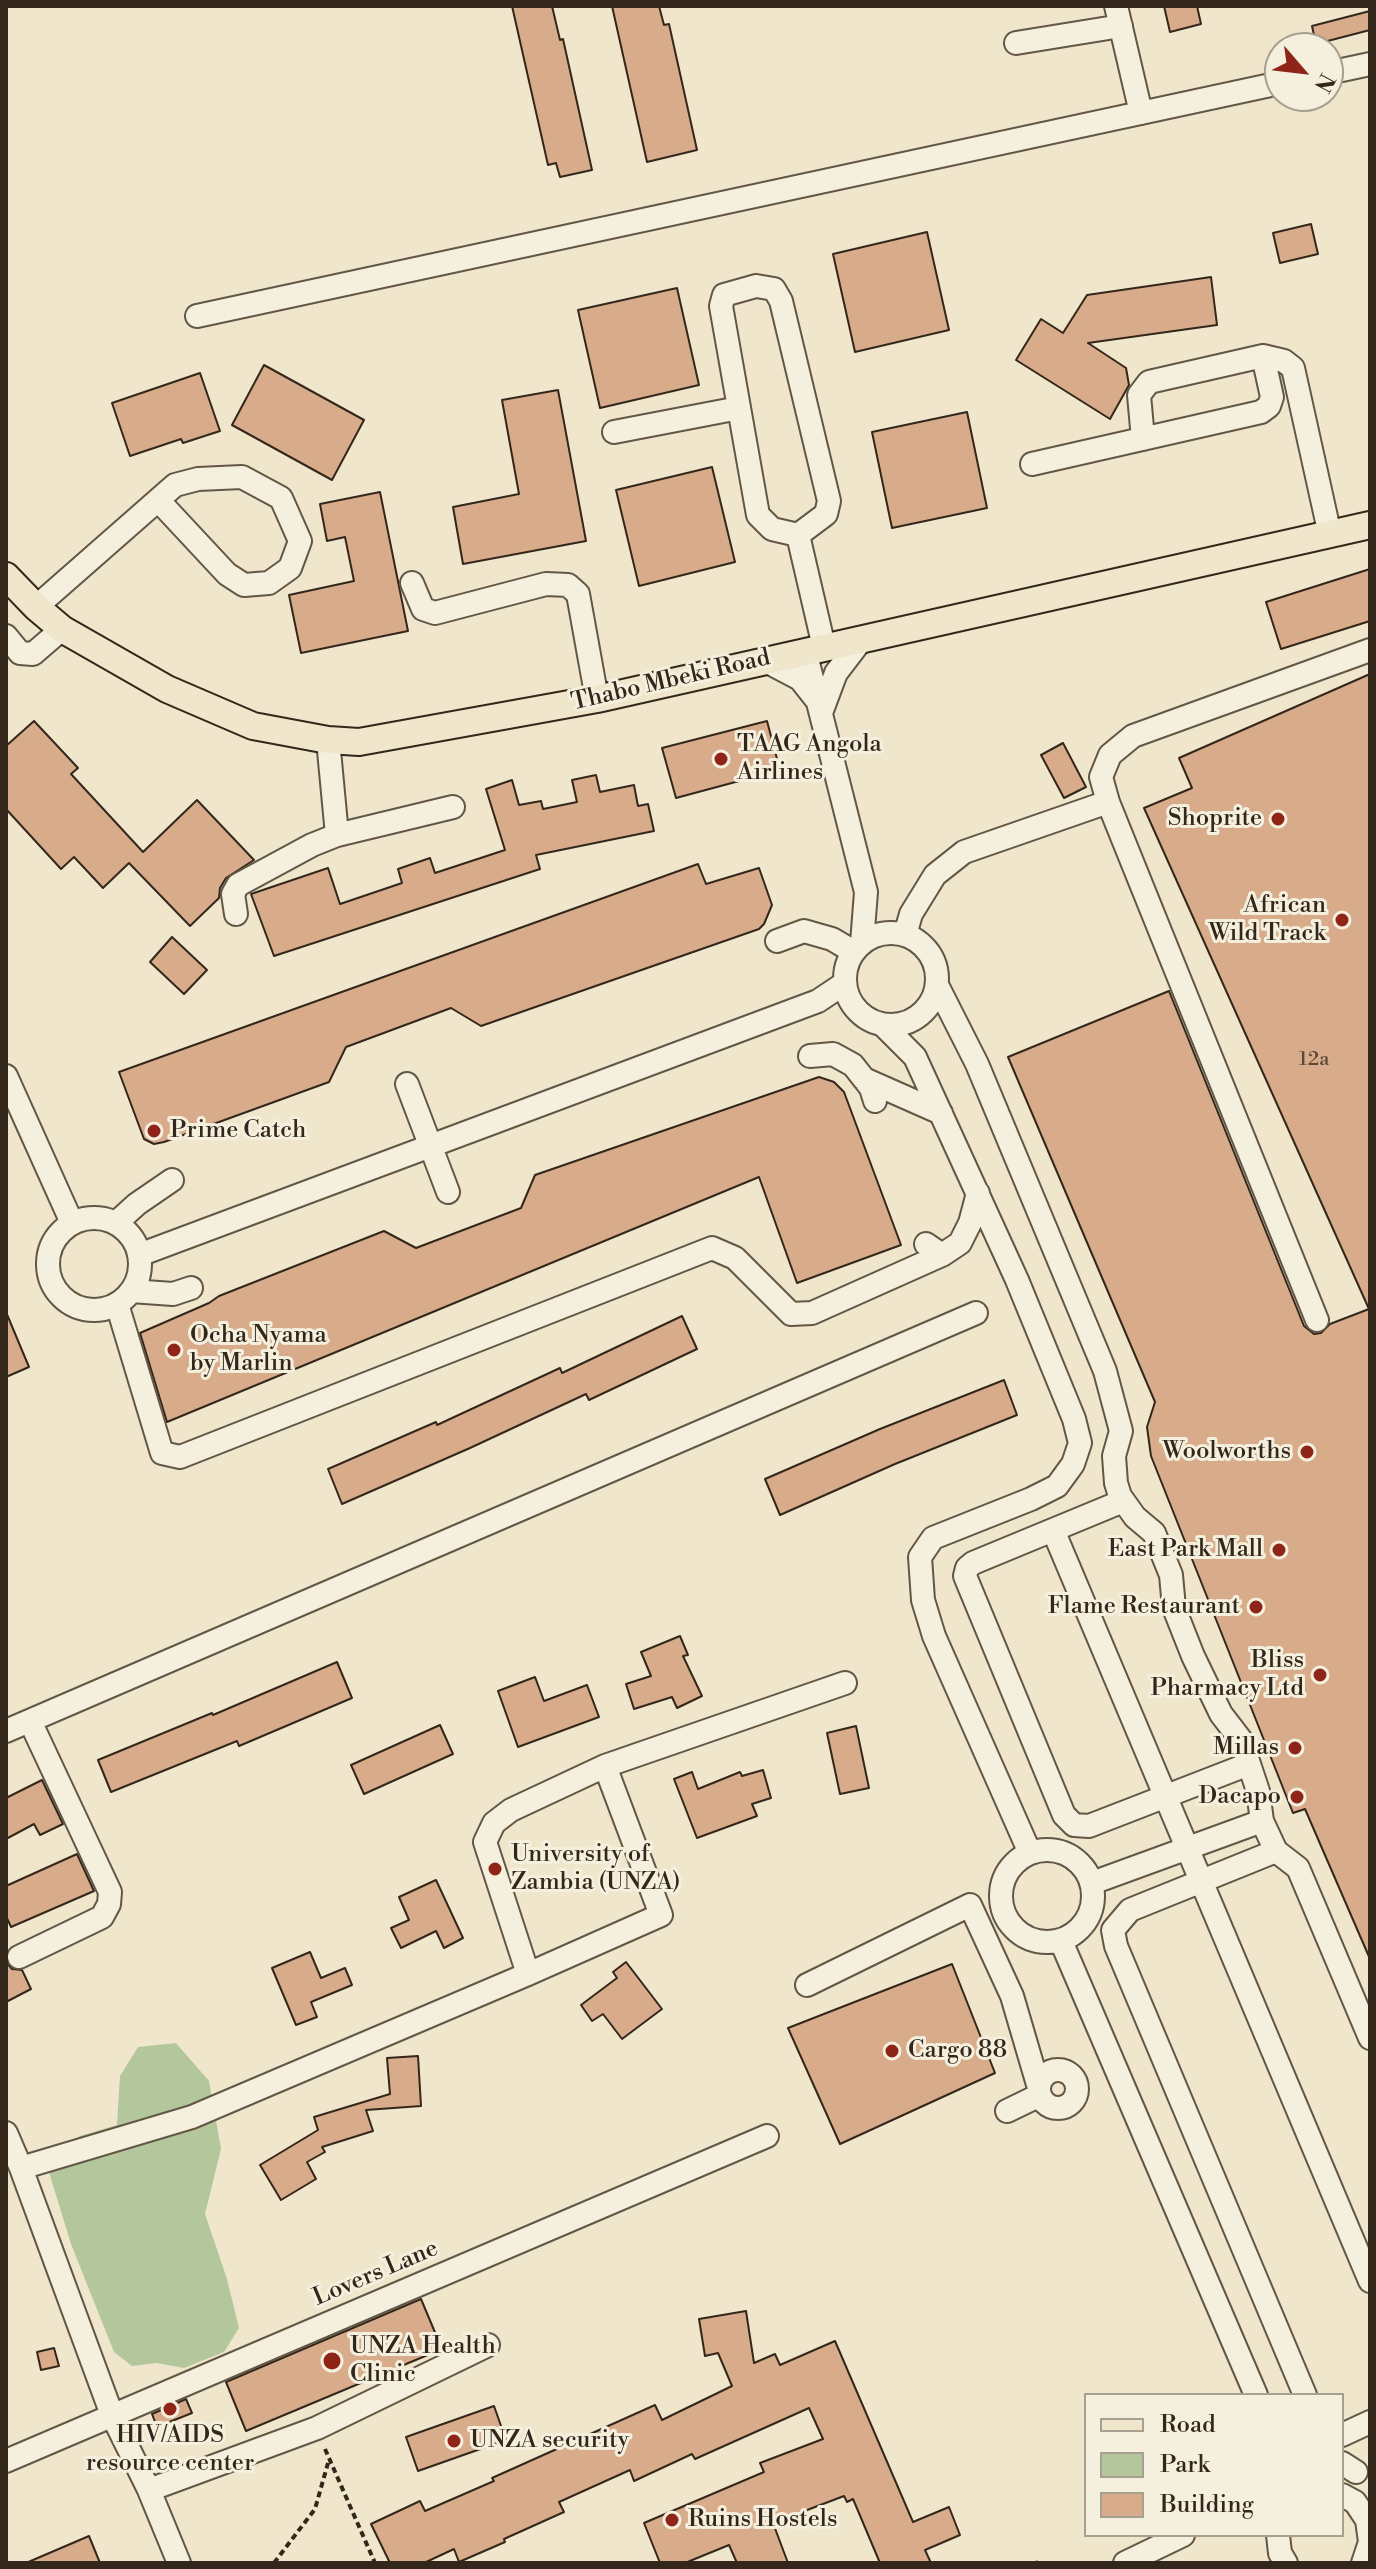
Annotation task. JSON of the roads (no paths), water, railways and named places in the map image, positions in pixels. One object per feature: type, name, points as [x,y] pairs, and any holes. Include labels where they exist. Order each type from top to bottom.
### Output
[{"type":"main road","name":"Thabo Mbeki Road","points":[[6,576],[62,629],[167,689],[253,726],[328,740],[359,742],[597,699],[1370,525]]},
{"type":"street","points":[[1016,43],[1118,16],[1141,113]]},
{"type":"street","points":[[1344,70],[1370,64]]},
{"type":"street","points":[[197,316],[1264,86]]},
{"type":"street","points":[[756,286],[774,289],[781,301],[829,501],[826,514],[798,535],[772,529],[758,515],[721,306],[724,295],[756,286]]},
{"type":"street","points":[[1143,439],[1139,395],[1149,382],[1263,356],[1284,361],[1293,368],[1330,535]]},
{"type":"street","points":[[1032,464],[1261,412],[1269,406],[1272,397],[1263,356]]},
{"type":"street","points":[[614,432],[739,408]]},
{"type":"street","points":[[36,607],[175,485],[198,479],[242,477],[281,498],[300,541],[290,568],[269,583],[244,585],[227,574],[158,500]]},
{"type":"street","points":[[798,535],[821,714],[866,892],[858,947],[845,970],[845,983],[856,1009],[873,1022],[899,1025],[914,1019],[932,1003],[937,985],[935,964],[917,940],[901,934],[874,936],[858,947]]},
{"type":"street","points":[[412,583],[423,609],[435,613],[546,584],[568,585],[578,594],[597,699]]},
{"type":"street","points":[[6,636],[20,653],[33,654],[62,629]]},
{"type":"street","points":[[821,714],[836,673],[862,639]]},
{"type":"street","points":[[1317,1320],[1108,802],[1101,777],[1110,755],[1133,736],[1370,650]]},
{"type":"street","points":[[764,660],[800,679],[813,695],[821,714]]},
{"type":"street","points":[[328,740],[337,835]]},
{"type":"street","points":[[901,934],[935,875],[964,852],[1108,802]]},
{"type":"street","points":[[236,914],[233,894],[238,885],[312,845],[337,835],[453,807]]},
{"type":"street","points":[[866,892],[901,934]]},
{"type":"street","points":[[777,941],[804,931],[858,947]]},
{"type":"street","points":[[139,1255],[818,1001],[845,983]]},
{"type":"street","points":[[937,985],[977,1064],[1105,1371],[1121,1431],[1114,1456],[1114,1470],[1123,1501],[1135,1517],[1154,1533],[1171,1575],[1174,1608],[1193,1656],[1221,1714],[1241,1740],[1258,1791],[1262,1821],[1276,1851],[1298,1868],[1370,2038]]},
{"type":"street","points":[[818,1001],[856,1009]]},
{"type":"street","points":[[914,1019],[915,1057]]},
{"type":"street","points":[[882,1024],[915,1057],[1017,1280],[1069,1405],[1080,1443],[1073,1464],[1057,1486],[933,1538],[920,1557],[923,1600],[934,1636],[1030,1853]]},
{"type":"street","points":[[810,1056],[833,1054],[853,1065],[871,1088],[875,1101]]},
{"type":"street","points":[[6,1076],[72,1223]]},
{"type":"street","points":[[864,1079],[941,1113]]},
{"type":"street","points":[[407,1084],[448,1192]]},
{"type":"street","points":[[116,1223],[172,1180]]},
{"type":"street","points":[[124,1297],[162,1453],[180,1457],[712,1248],[735,1258],[791,1314],[812,1313],[934,1250],[960,1243],[970,1223],[978,1193]]},
{"type":"street","points":[[95,1217],[116,1223],[131,1237],[139,1255],[137,1280],[124,1297],[107,1309],[84,1309],[64,1300],[50,1281],[48,1259],[55,1238],[72,1223],[95,1217]]},
{"type":"street","points":[[124,1297],[173,1294],[191,1288]]},
{"type":"street","points":[[6,1731],[976,1313]]},
{"type":"street","points":[[1123,1501],[973,1563],[967,1568],[965,1576],[1064,1815],[1074,1825],[1089,1826],[1249,1764]]},
{"type":"street","points":[[1053,1530],[1370,2281]]},
{"type":"street","points":[[528,1974],[485,1842],[494,1823],[511,1810],[605,1766],[845,1683]]},
{"type":"street","points":[[19,1957],[102,1917],[109,1904],[110,1892],[30,1721]]},
{"type":"street","points":[[21,2168],[192,2117],[661,1915],[605,1766]]},
{"type":"street","points":[[1092,1883],[1262,1821]]},
{"type":"street","points":[[1052,1850],[1072,1857],[1092,1883],[1091,1913],[1079,1931],[1061,1941],[1039,1942],[1019,1933],[1003,1910],[1001,1891],[1004,1881],[1014,1864],[1030,1853],[1052,1850]]},
{"type":"street","points":[[1276,1851],[1130,1910],[1113,1930],[1116,1946],[1304,2393]]},
{"type":"street","points":[[807,1985],[970,1905],[1012,1996],[1025,2042],[1039,2091],[1049,2106],[1056,2108],[1070,2104],[1077,2091],[1073,2076],[1060,2070],[1025,2042]]},
{"type":"street","points":[[978,1922],[1003,1910]]},
{"type":"street","points":[[989,1947],[1019,1933]]},
{"type":"street","points":[[1061,1941],[1255,2393]]},
{"type":"street","points":[[1007,2111],[1039,2091],[1045,2074],[1060,2070]]},
{"type":"street","points":[[6,2133],[112,2415],[149,2490],[179,2563]]},
{"type":"street","name":"Lovers Lane","points":[[6,2461],[767,2136]]},
{"type":"street","points":[[149,2490],[317,2428],[488,2345]]},
{"type":"street","points":[[1344,2434],[1370,2422]]},
{"type":"street","points":[[1344,2496],[1355,2502],[1368,2519],[1370,2542],[1363,2563]]},
{"type":"street","points":[[1125,2563],[1179,2537]]},
{"type":"street","points":[[1278,2537],[1284,2563]]},
{"type":"place","name":"TAAG Angola Airlines","points":[[721,759]]},
{"type":"place","name":"Shoprite","points":[[1278,819]]},
{"type":"place","name":"African Wild Track","points":[[1342,920]]},
{"type":"place","name":"Prime Catch","points":[[154,1131]]},
{"type":"place","name":"Ocha Nyama by Marlin","points":[[174,1350]]},
{"type":"place","name":"Woolworths","points":[[1307,1452]]},
{"type":"place","name":"East Park Mall","points":[[1279,1550]]},
{"type":"place","name":"Flame Restaurant","points":[[1256,1607]]},
{"type":"place","name":"Bliss Pharmacy Ltd","points":[[1320,1675]]},
{"type":"place","name":"Millas","points":[[1295,1748]]},
{"type":"place","name":"Dacapo","points":[[1297,1797]]},
{"type":"place","name":"University of Zambia (UNZA)","points":[[495,1869]]},
{"type":"place","name":"Cargo 88","points":[[892,2051]]},
{"type":"place","name":"UNZA Health Clinic","points":[[332,2361]]},
{"type":"place","name":"HIV/AIDS resource center","points":[[170,2409]]},
{"type":"place","name":"UNZA security","points":[[454,2441]]},
{"type":"place","name":"Ruins Hostels","points":[[672,2520]]}]
